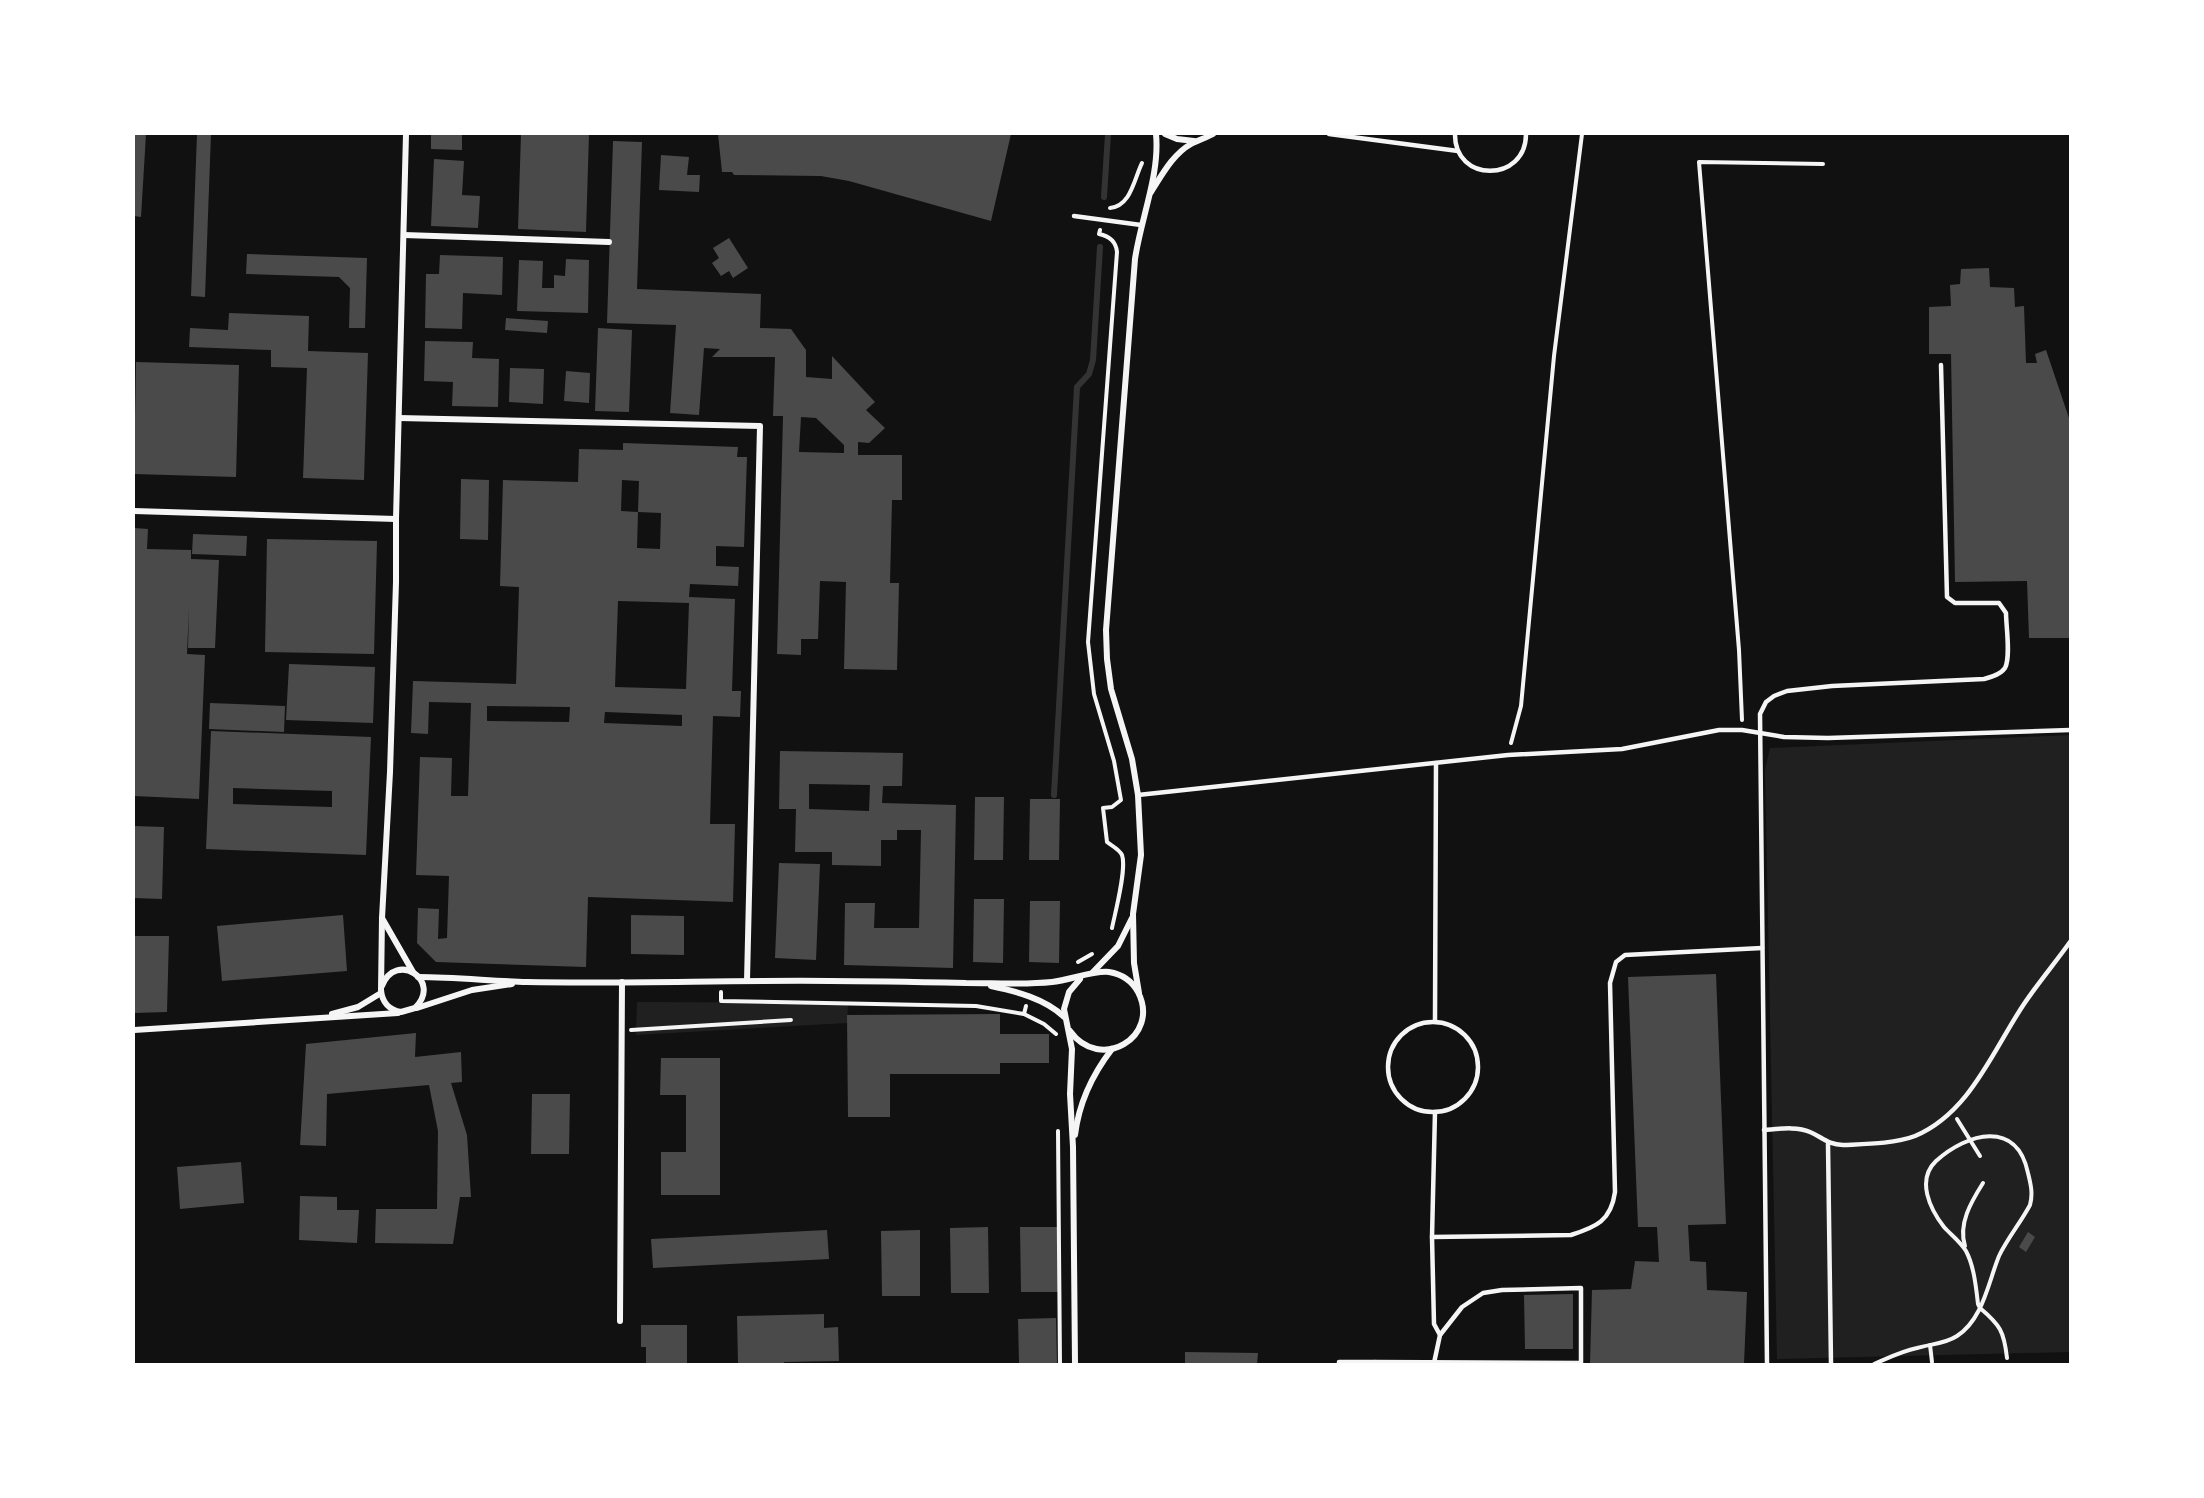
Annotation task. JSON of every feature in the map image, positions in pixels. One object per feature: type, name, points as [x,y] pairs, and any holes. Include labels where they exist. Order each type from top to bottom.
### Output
[{"type":"street","points":[[382,918],[423,985],[424,995],[419,1004],[408,1011],[396,1011],[388,1007],[382,989],[382,918],[390,772],[396,582],[405,134]]},
{"type":"street","points":[[1070,1031],[1080,1043],[1089,1047],[1102,1050],[1112,1049],[1126,1043],[1138,1029],[1143,1010],[1134,963],[1133,914],[1141,855],[1138,795],[1132,759],[1111,689],[1106,630],[1135,259],[1156,161],[1156,134]]},
{"type":"street","points":[[1165,134],[1184,141],[1198,140]]},
{"type":"street","points":[[1148,198],[1173,160],[1186,147],[1214,134]]},
{"type":"street","points":[[404,235],[609,242]]},
{"type":"street","points":[[399,418],[760,426],[747,981]]},
{"type":"street","points":[[134,511],[396,519]]},
{"type":"street","points":[[1091,973],[1108,959],[1118,946],[1133,914]]},
{"type":"street","points":[[305,1019],[358,1007],[382,989],[387,976],[395,971],[406,970],[416,975],[524,982],[976,983],[1038,983],[1101,971],[1117,974],[1130,982],[1139,993]]},
{"type":"street","points":[[1076,1365],[1073,1147],[1070,1109],[1072,1049],[1064,1004],[1069,992],[1084,976]]},
{"type":"street","points":[[134,1030],[408,1011],[472,990],[524,982]]},
{"type":"street","points":[[620,1321],[622,982]]},
{"type":"street","points":[[976,983],[1028,997],[1059,1012],[1065,1018]]},
{"type":"street","points":[[1073,1147],[1085,1094],[1101,1063],[1112,1049]]},
{"type":"lane","points":[[1329,134],[1458,151]]},
{"type":"lane","points":[[1455,134],[1458,151],[1464,159],[1476,168],[1491,171],[1501,170],[1514,162],[1525,145],[1526,134]]},
{"type":"lane","points":[[1074,216],[1141,225]]},
{"type":"lane","points":[[1767,1365],[1760,714],[1766,702],[1787,691],[1832,686],[1984,679],[1997,675],[2005,668],[2008,658],[2006,613],[2003,607],[1999,603],[1955,603],[1947,597],[1941,365]]},
{"type":"lane","points":[[1138,795],[1508,755],[1622,749],[1719,730],[1742,730],[1784,737],[1828,738],[2070,730]]},
{"type":"lane","points":[[1435,1021],[1436,762]]},
{"type":"lane","points":[[1764,1130],[1809,1131],[1828,1144],[1840,1145],[1903,1139],[1928,1129],[1952,1110],[1982,1073],[2024,1005],[2070,942]]},
{"type":"lane","points":[[1432,1237],[1571,1235],[1588,1230],[1604,1219],[1613,1207],[1615,1192],[1610,983],[1616,962],[1625,955],[1762,948]]},
{"type":"lane","points":[[1435,1021],[1450,1024],[1473,1044],[1478,1059],[1478,1074],[1473,1089],[1463,1101],[1450,1109],[1435,1112],[1420,1110],[1407,1104],[1397,1094],[1390,1081],[1387,1067],[1393,1046],[1407,1029],[1420,1023],[1435,1021]]},
{"type":"lane","points":[[1435,1112],[1432,1237],[1434,1324],[1440,1335]]},
{"type":"lane","points":[[1828,1144],[1831,1365]]},
{"type":"lane","points":[[1339,1365],[1339,1362],[1434,1364],[1581,1363],[1581,1288],[1502,1290],[1483,1293],[1462,1307],[1440,1335],[1434,1364]]},
{"type":"path","points":[[1508,755],[1521,706],[1554,356],[1582,134]]},
{"type":"path","points":[[1742,730],[1739,650],[1699,162],[1823,164]]},
{"type":"path","points":[[720,981],[721,1001],[975,1006],[1023,1014],[1055,1032],[1058,1039]]},
{"type":"path","points":[[621,1031],[791,1020]]},
{"type":"path","points":[[1952,1110],[1980,1156]]},
{"type":"path","points":[[1058,1128],[1060,1365]]},
{"type":"path","points":[[1874,1365],[1916,1348],[1955,1337],[1963,1331],[1980,1308],[2000,1255],[2018,1231],[2032,1198],[2024,1160],[2018,1150],[2000,1137],[1986,1135],[1970,1139],[1934,1162],[1926,1181],[1928,1197],[1937,1217],[1967,1253]]},
{"type":"path","points":[[1983,1183],[1967,1211],[1963,1240],[1980,1308],[1999,1327],[2005,1338],[2007,1358]]},
{"type":"path","points":[[1930,1345],[1932,1362]]},
{"type":"shaded area","points":[[2070,735],[2070,1352],[1777,1359],[1765,770],[1770,748]]},
{"type":"shaded area","points":[[637,1002],[848,1003],[847,1023],[636,1035]]},
{"type":"building","points":[[134,134],[146,134],[141,217],[134,216]]},
{"type":"building","points":[[197,134],[211,134],[205,297],[191,296]]},
{"type":"building","points":[[431,134],[462,134],[462,150],[431,149]]},
{"type":"building","points":[[521,134],[589,134],[586,232],[518,229]]},
{"type":"building","points":[[718,134],[1011,134],[991,221],[849,181],[821,176],[734,175],[732,172],[722,172]]},
{"type":"building","points":[[613,141],[642,142],[637,289],[761,294],[760,328],[791,329],[806,350],[806,377],[832,379],[832,356],[875,402],[866,410],[885,428],[869,443],[858,442],[858,455],[902,455],[902,500],[892,500],[890,583],[899,583],[897,670],[844,669],[846,582],[820,581],[818,639],[801,639],[801,655],[777,654],[783,416],[773,416],[775,357],[712,357],[720,349],[704,348],[699,415],[670,413],[676,325],[607,323]],"holes":[[[801,417],[816,418],[844,445],[844,453],[799,452]]]},
{"type":"building","points":[[661,155],[689,157],[687,175],[700,175],[699,192],[659,190]]},
{"type":"building","points":[[434,159],[464,161],[462,195],[480,196],[478,228],[431,226]]},
{"type":"building","points":[[729,238],[748,268],[733,278],[729,271],[721,276],[712,263],[719,258],[713,248]]},
{"type":"building","points":[[247,254],[367,258],[365,328],[349,328],[350,288],[339,277],[246,274]]},
{"type":"building","points":[[440,255],[503,257],[502,295],[463,293],[462,329],[425,328],[426,274],[439,274]]},
{"type":"building","points":[[566,259],[589,260],[588,313],[517,311],[519,260],[543,261],[542,288],[554,288],[554,275],[565,276]]},
{"type":"building","points":[[1989,268],[1990,287],[2014,288],[2015,307],[2024,306],[2026,363],[2037,363],[2035,354],[2046,350],[2070,421],[2070,638],[2029,638],[2027,581],[1955,582],[1951,354],[1929,354],[1929,307],[1951,306],[1950,285],[1960,284],[1961,269]]},
{"type":"building","points":[[229,313],[309,316],[308,351],[368,353],[364,480],[303,478],[307,368],[271,367],[271,350],[189,347],[190,328],[228,330]]},
{"type":"building","points":[[506,318],[548,321],[547,333],[505,330]]},
{"type":"building","points":[[598,328],[632,330],[629,412],[595,411]]},
{"type":"building","points":[[425,341],[473,342],[472,358],[499,359],[498,407],[452,406],[453,382],[424,381]]},
{"type":"building","points":[[136,362],[239,365],[236,477],[134,474]]},
{"type":"building","points":[[510,368],[544,369],[543,404],[509,402]]},
{"type":"building","points":[[566,371],[590,373],[589,403],[564,401]]},
{"type":"building","points":[[623,443],[738,447],[737,457],[747,457],[744,547],[716,546],[716,566],[739,567],[738,586],[690,584],[689,597],[735,599],[732,691],[741,691],[740,717],[713,716],[710,824],[735,824],[733,902],[588,897],[586,967],[436,962],[417,943],[418,908],[439,909],[438,939],[447,938],[449,876],[416,875],[420,757],[452,758],[451,796],[468,796],[471,703],[429,702],[428,734],[411,733],[413,681],[516,684],[519,587],[500,586],[503,480],[578,482],[579,449],[623,450]],"holes":[[[622,480],[639,481],[638,512],[621,511]],[[638,512],[661,513],[660,549],[637,548]],[[618,601],[689,603],[686,689],[615,687]],[[487,706],[570,707],[569,722],[487,721]],[[605,712],[682,715],[682,726],[604,723]]]},
{"type":"building","points":[[461,479],[489,480],[488,540],[460,539]]},
{"type":"building","points":[[134,528],[148,529],[147,549],[191,550],[191,559],[219,560],[215,648],[188,648],[189,608],[187,654],[205,655],[199,799],[134,796]]},
{"type":"building","points":[[193,534],[247,536],[246,556],[192,554]]},
{"type":"building","points":[[267,539],[377,541],[374,654],[265,652]]},
{"type":"building","points":[[289,664],[375,667],[373,723],[286,720]]},
{"type":"building","points":[[210,703],[285,706],[284,732],[209,729]]},
{"type":"building","points":[[211,731],[371,737],[366,855],[206,849]],"holes":[[[233,788],[332,791],[332,807],[233,804]]]},
{"type":"building","points":[[780,751],[903,753],[902,786],[883,786],[882,803],[956,805],[953,968],[844,965],[845,903],[875,903],[874,928],[919,928],[921,830],[897,830],[897,840],[881,840],[881,866],[832,865],[832,852],[795,852],[796,809],[779,809]],"holes":[[[809,784],[870,785],[869,811],[809,809]]]},
{"type":"building","points":[[975,797],[1004,797],[1003,860],[974,860]]},
{"type":"building","points":[[1030,799],[1060,799],[1059,860],[1029,860]]},
{"type":"building","points":[[134,826],[164,827],[162,899],[134,898]]},
{"type":"building","points":[[779,863],[820,864],[816,960],[775,958]]},
{"type":"building","points":[[974,899],[1004,899],[1003,963],[973,962]]},
{"type":"building","points":[[1030,901],[1060,901],[1059,963],[1029,962]]},
{"type":"building","points":[[343,915],[347,971],[222,981],[217,926]]},
{"type":"building","points":[[631,915],[684,916],[684,955],[631,954]]},
{"type":"building","points":[[134,936],[169,936],[167,1012],[134,1013]]},
{"type":"building","points":[[1716,974],[1726,1224],[1688,1225],[1690,1261],[1706,1262],[1707,1290],[1747,1292],[1744,1364],[1590,1364],[1592,1290],[1631,1289],[1635,1261],[1659,1262],[1657,1227],[1638,1227],[1628,977]]},
{"type":"building","points":[[1000,1014],[1000,1034],[1049,1034],[1049,1063],[1000,1063],[1000,1074],[890,1074],[890,1117],[848,1117],[847,1015]]},
{"type":"building","points":[[416,1033],[415,1057],[461,1052],[462,1082],[451,1083],[467,1135],[471,1197],[460,1197],[453,1244],[375,1243],[376,1209],[437,1209],[438,1131],[429,1085],[327,1094],[326,1146],[300,1145],[306,1044]]},
{"type":"building","points":[[661,1058],[720,1058],[720,1195],[661,1195],[661,1152],[686,1152],[686,1095],[660,1095]]},
{"type":"building","points":[[532,1094],[570,1094],[569,1154],[531,1154]]},
{"type":"building","points":[[241,1162],[244,1203],[180,1209],[177,1167]]},
{"type":"building","points":[[300,1196],[337,1197],[337,1210],[359,1210],[357,1243],[299,1240]]},
{"type":"building","points":[[988,1227],[989,1293],[951,1293],[950,1228]]},
{"type":"building","points":[[1020,1227],[1058,1227],[1059,1292],[1021,1292]]},
{"type":"building","points":[[827,1230],[829,1259],[653,1268],[651,1239]]},
{"type":"building","points":[[920,1230],[920,1296],[882,1296],[881,1231]]},
{"type":"building","points":[[2028,1232],[2035,1237],[2026,1252],[2019,1247]]},
{"type":"building","points":[[1573,1294],[1573,1349],[1525,1349],[1524,1295]]},
{"type":"building","points":[[824,1314],[824,1328],[838,1327],[839,1361],[738,1364],[737,1316]]},
{"type":"building","points":[[1056,1318],[1057,1364],[1019,1364],[1018,1319]]},
{"type":"building","points":[[641,1325],[687,1325],[687,1364],[646,1364],[646,1347],[641,1347]]},
{"type":"building","points":[[1185,1352],[1258,1353],[1257,1364],[1185,1364]]},
{"type":"waterway","points":[[1104,197],[1108,134]]},
{"type":"waterway","points":[[1054,795],[1077,387],[1089,374],[1093,360],[1100,247]]}]
